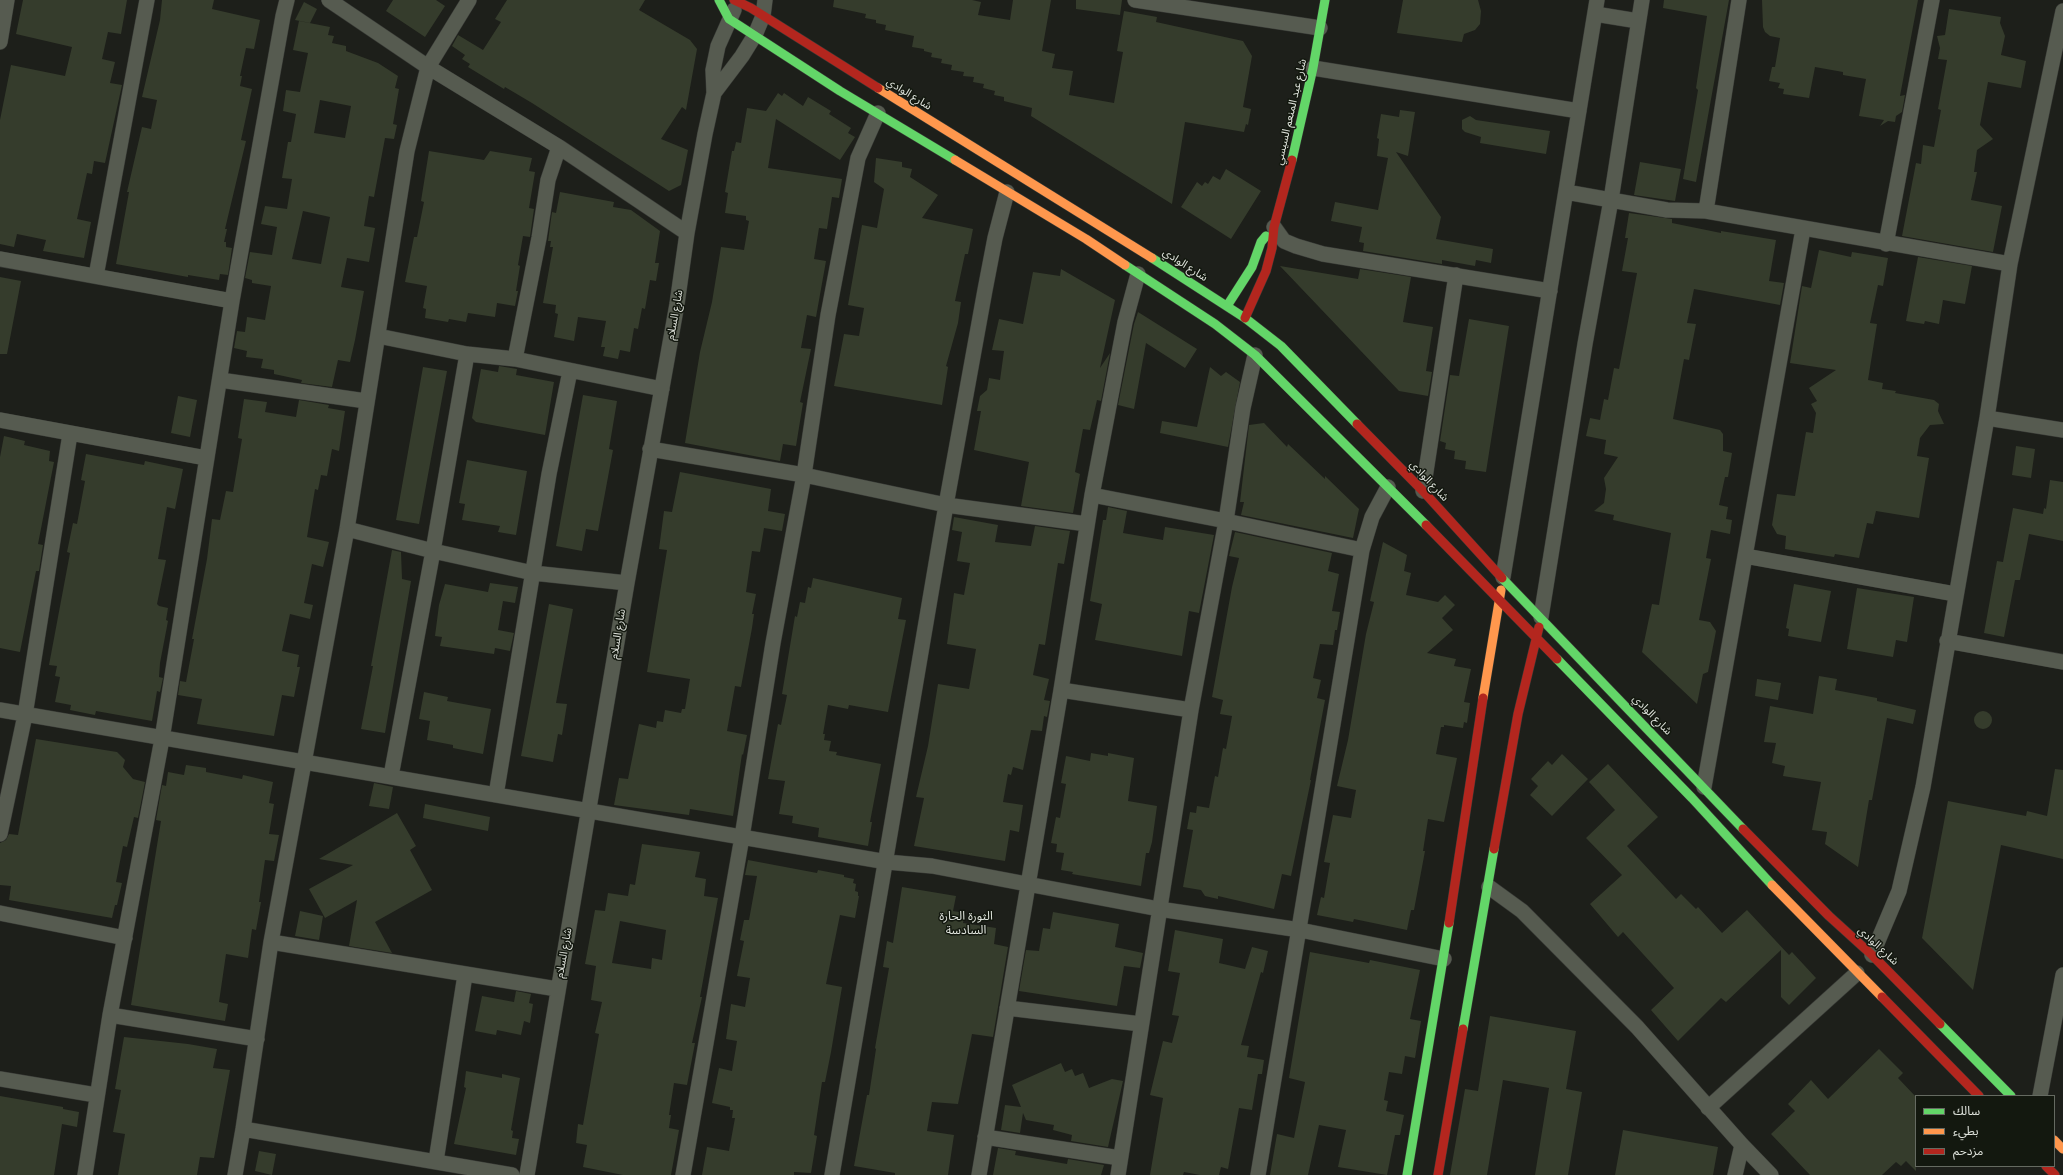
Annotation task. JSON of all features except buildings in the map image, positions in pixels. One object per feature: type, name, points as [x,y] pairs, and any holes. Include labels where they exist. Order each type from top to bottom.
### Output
[{"type":"main road","points":[[719,0],[729,19],[878,113],[1086,239],[1216,324],[1255,355],[1388,487],[1536,638],[1857,973],[1978,1095]]},
{"type":"main road","name":"شارع الوادي","points":[[737,0],[1065,205],[1097,222],[1245,318],[1281,346],[1423,491],[1470,544],[1829,916],[1872,955],[2010,1095]]},
{"type":"main road","name":"شارع عبد المنعم السيسي","points":[[1245,318],[1266,272],[1272,248],[1274,227],[1290,169],[1313,68],[1325,0]]},
{"type":"main road","name":"شارع عبد المنعم السيسي","points":[[1227,306],[1252,267],[1261,242],[1274,227]]},
{"type":"main road","points":[[1407,1175],[1444,959],[1498,600],[1503,577]]},
{"type":"main road","points":[[1438,1175],[1518,714],[1542,617]]},
{"type":"main road","points":[[2055,1141],[2063,1149]]},
{"type":"main road","points":[[2047,1167],[2055,1175]]},
{"type":"street","points":[[0,42],[2,15],[7,0]]},
{"type":"street","points":[[96,276],[147,0]]},
{"type":"street","points":[[85,1175],[96,1095],[110,1015],[162,739],[232,301],[287,0]]},
{"type":"street","points":[[329,0],[428,67],[559,147],[687,233]]},
{"type":"street","points":[[235,1175],[244,1129],[271,942],[347,529],[366,401],[378,336],[407,151],[428,67],[469,0]]},
{"type":"street","name":"شارع السلام","points":[[527,1175],[626,583],[677,304],[687,233],[704,134],[714,93],[713,70],[715,58],[718,46],[737,0]]},
{"type":"street","name":"شارع السلام","points":[[714,93],[742,56],[755,35],[763,16],[765,0]]},
{"type":"street","points":[[1135,0],[1171,3],[1320,28]]},
{"type":"street","points":[[1542,617],[1611,200],[1642,0]]},
{"type":"street","points":[[1706,211],[1739,0]]},
{"type":"street","points":[[1886,244],[1932,0]]},
{"type":"street","points":[[1503,577],[1596,7],[1638,21]]},
{"type":"street","points":[[1872,955],[1899,891],[1912,837],[1988,418],[2010,264],[2063,10]]},
{"type":"street","points":[[1313,68],[1579,111]]},
{"type":"street","points":[[683,1175],[742,837],[773,643],[804,475],[828,315],[858,158],[878,113]]},
{"type":"street","points":[[515,359],[539,238],[548,180],[559,147]]},
{"type":"street","points":[[832,1175],[887,862],[946,505],[990,260],[1007,192]]},
{"type":"street","points":[[1566,192],[1667,210],[1706,211],[1886,244],[2010,264]]},
{"type":"street","points":[[1274,227],[1284,241],[1317,252],[1550,291]]},
{"type":"street","points":[[1704,787],[1803,229]]},
{"type":"street","points":[[0,259],[232,301]]},
{"type":"street","points":[[979,1175],[1061,690],[1092,495],[1125,322],[1138,274]]},
{"type":"street","points":[[1423,491],[1456,275]]},
{"type":"street","points":[[378,336],[467,354],[515,359],[662,389]]},
{"type":"street","points":[[391,776],[433,551],[467,354]]},
{"type":"street","points":[[1118,1175],[1191,710],[1226,521],[1243,408],[1255,355]]},
{"type":"street","points":[[496,795],[549,474],[570,371]]},
{"type":"street","points":[[220,380],[366,401]]},
{"type":"street","points":[[1988,418],[2063,430]]},
{"type":"street","points":[[0,420],[206,458]]},
{"type":"street","points":[[0,834],[25,715],[70,434]]},
{"type":"street","points":[[650,449],[804,475],[946,505],[1087,524]]},
{"type":"street","points":[[1258,1175],[1300,930],[1362,550],[1372,517],[1388,487]]},
{"type":"street","points":[[1092,495],[1226,521],[1362,550]]},
{"type":"street","points":[[347,529],[433,551],[533,573],[626,583]]},
{"type":"street","points":[[1745,556],[1955,594]]},
{"type":"street","points":[[1947,641],[2063,662]]},
{"type":"street","points":[[1061,690],[1191,710]]},
{"type":"street","points":[[0,710],[162,739],[391,776],[887,862],[932,866],[1159,909],[1300,930],[1444,959]]},
{"type":"street","points":[[1489,887],[1522,911],[1637,1027],[1708,1108],[1771,1175]]},
{"type":"street","points":[[0,913],[125,938]]},
{"type":"street","points":[[271,942],[557,989]]},
{"type":"street","points":[[1708,1108],[1857,973]]},
{"type":"street","points":[[436,1162],[465,975]]},
{"type":"street","points":[[2040,1095],[2063,975]]},
{"type":"street","points":[[1007,1008],[1141,1024]]},
{"type":"street","points":[[110,1015],[257,1039]]},
{"type":"street","points":[[0,1079],[96,1095]]},
{"type":"street","points":[[244,1129],[512,1175]]},
{"type":"street","points":[[985,1137],[1120,1158]]},
{"type":"street","points":[[1735,1175],[1742,1145]]},
{"type":"traffic: fast","points":[[719,0],[729,19],[840,91],[955,160]]},
{"type":"traffic: fast","points":[[1292,160],[1313,68],[1325,0]]},
{"type":"traffic: fast","points":[[1227,306],[1252,267],[1261,242],[1266,236]]},
{"type":"traffic: fast","points":[[1152,258],[1245,318],[1281,346],[1357,424]]},
{"type":"traffic: fast","points":[[1125,265],[1215,324],[1255,355],[1426,525]]},
{"type":"traffic: fast","points":[[1502,578],[1743,829]]},
{"type":"traffic: fast","points":[[1557,659],[1692,798],[1772,885]]},
{"type":"traffic: fast","points":[[1463,1029],[1494,849]]},
{"type":"traffic: fast","points":[[1407,1175],[1449,923]]},
{"type":"traffic: fast","points":[[1940,1024],[2010,1095]]},
{"type":"traffic: slow","points":[[878,88],[1152,258]]},
{"type":"traffic: slow","points":[[955,160],[1086,239],[1125,265]]},
{"type":"traffic: slow","points":[[1483,698],[1501,590]]},
{"type":"traffic: slow","points":[[1772,885],[1882,997]]},
{"type":"traffic: slow","points":[[2055,1141],[2063,1149]]},
{"type":"traffic: jam","points":[[734,0],[751,8],[878,88]]},
{"type":"traffic: jam","points":[[1245,318],[1266,271],[1272,248],[1274,227],[1292,160]]},
{"type":"traffic: jam","points":[[1357,424],[1423,491],[1502,578]]},
{"type":"traffic: jam","points":[[1426,525],[1557,659]]},
{"type":"traffic: jam","points":[[1494,849],[1518,714],[1539,627]]},
{"type":"traffic: jam","points":[[1449,923],[1483,698]]},
{"type":"traffic: jam","points":[[1743,829],[1829,916],[1872,955],[1940,1024]]},
{"type":"traffic: jam","points":[[1882,997],[1978,1095]]},
{"type":"traffic: jam","points":[[1438,1175],[1463,1029]]},
{"type":"traffic: jam","points":[[2047,1167],[2055,1175]]},
{"type":"district","name":"الثورة الحارة السادسة","points":[[966,924]]}]
